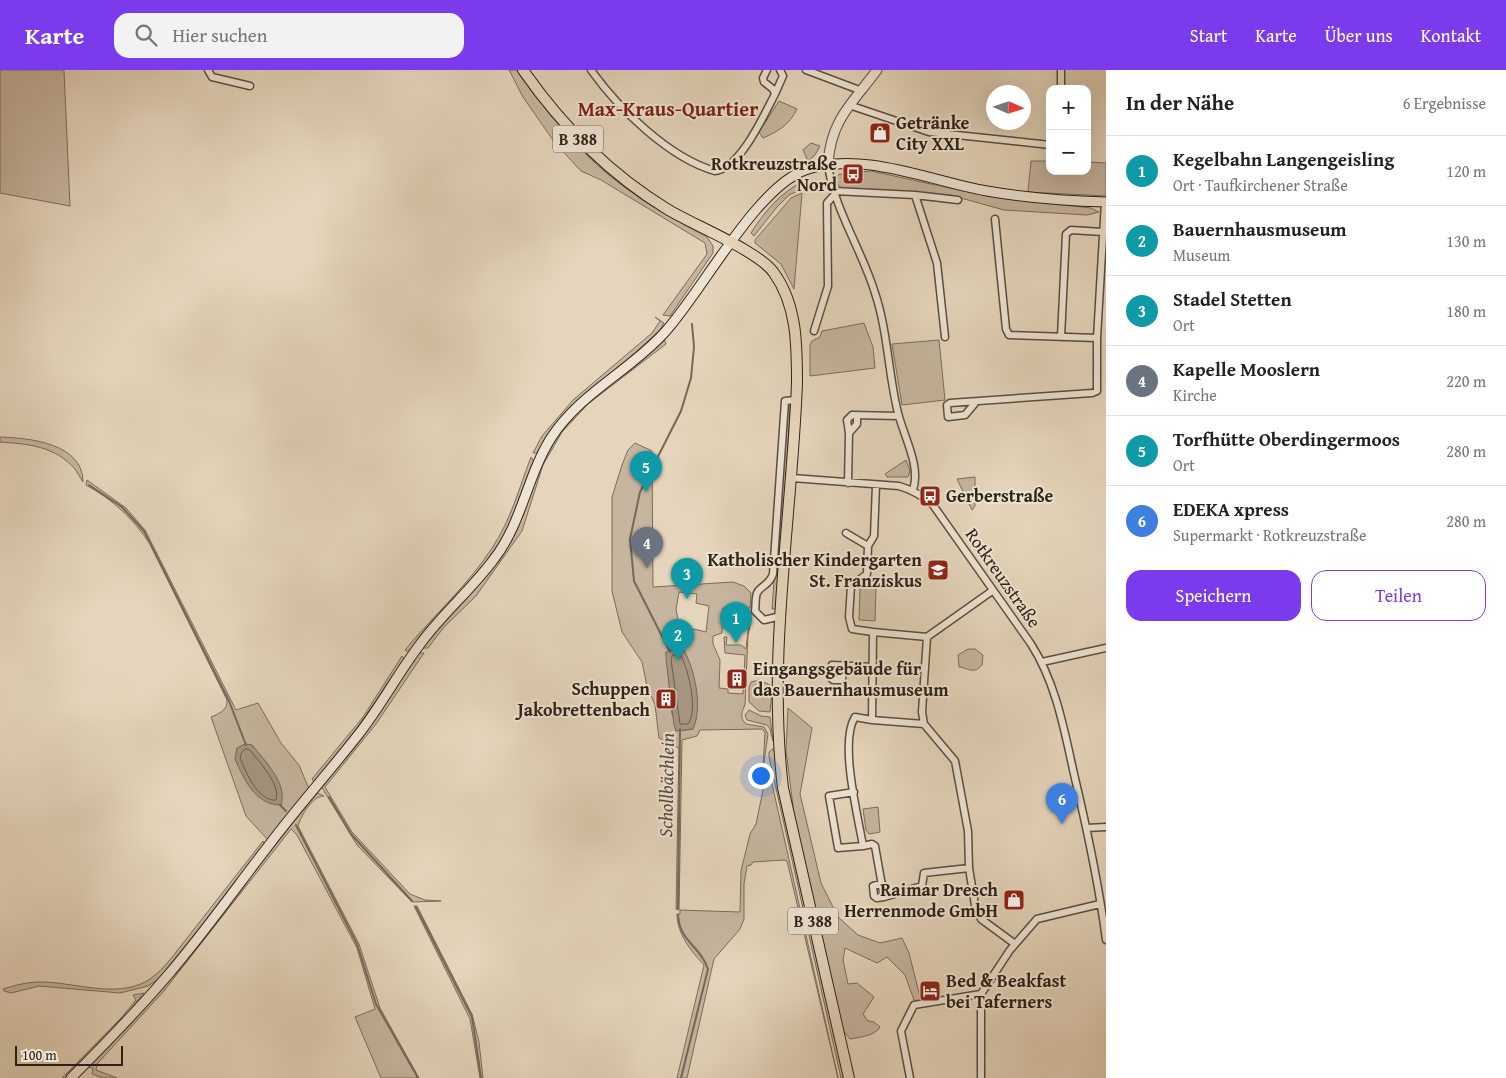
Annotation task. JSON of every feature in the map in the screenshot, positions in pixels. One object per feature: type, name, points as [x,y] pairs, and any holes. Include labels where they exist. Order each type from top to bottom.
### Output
[{"type":"main road","name":"B 388","points":[[523,70],[568,129],[604,164],[667,209],[765,263],[774,272],[787,297],[794,321],[796,342],[796,400],[781,616],[777,711],[782,788],[849,1078]]},
{"type":"main road","points":[[828,164],[834,128],[877,70]]},
{"type":"main road","points":[[72,1078],[125,1023],[181,960],[358,735],[421,643],[496,557],[517,518],[537,464],[558,428],[584,400],[647,350],[665,332],[754,213],[782,183],[796,174],[828,164],[848,162],[1005,193],[1106,202]]},
{"type":"street","points":[[208,70],[212,77],[250,86]]},
{"type":"street","points":[[591,70],[617,102],[648,132],[689,160],[715,171],[727,168],[746,146],[775,94],[783,76],[780,70]]},
{"type":"street","points":[[767,70],[763,78],[764,82],[773,89],[775,94]]},
{"type":"street","points":[[806,70],[862,91]]},
{"type":"street","points":[[1061,70],[1061,85]]},
{"type":"street","points":[[850,106],[929,132],[1046,146]]},
{"type":"street","points":[[792,478],[899,486],[913,490],[915,470],[898,416],[888,342],[880,308],[865,265],[834,193],[828,164]]},
{"type":"street","points":[[834,193],[915,195],[958,200]]},
{"type":"street","points":[[814,331],[828,286],[827,203],[834,193]]},
{"type":"street","points":[[915,195],[938,263],[945,338]]},
{"type":"street","points":[[976,402],[1095,392],[1098,388],[1097,338],[1106,202]]},
{"type":"street","points":[[996,219],[1006,329],[1009,335],[1097,338]]},
{"type":"street","points":[[1061,337],[1066,233],[1070,230],[1104,232]]},
{"type":"street","points":[[781,616],[764,620],[755,611],[756,595],[758,590],[770,582],[773,574],[785,401],[796,400]]},
{"type":"street","points":[[848,483],[849,433],[847,420],[852,415],[898,416]]},
{"type":"street","points":[[849,433],[857,424],[857,416]]},
{"type":"street","points":[[876,485],[874,536],[868,546],[867,574],[850,586],[848,617],[852,629],[927,637],[992,591]]},
{"type":"street","name":"Rotkreuzstraße","points":[[913,490],[933,505],[1042,662],[1059,708],[1087,828],[1106,940]]},
{"type":"street","points":[[846,533],[868,546]]},
{"type":"street","points":[[872,720],[873,632]]},
{"type":"street","points":[[927,637],[922,712],[924,724],[956,760],[968,831],[969,868],[975,905],[981,919],[1015,944]]},
{"type":"street","points":[[1042,662],[1106,648]]},
{"type":"street","points":[[843,666],[872,667]]},
{"type":"street","points":[[863,846],[849,761],[851,724],[855,717],[924,724]]},
{"type":"street","points":[[854,792],[829,796],[838,848],[872,844],[875,846],[884,897],[922,886],[924,873],[969,868]]},
{"type":"street","points":[[1087,828],[1106,827]]},
{"type":"street","points":[[981,1078],[981,994],[1015,944],[1037,919],[1100,904]]},
{"type":"street","points":[[910,1078],[901,1031],[914,1005],[981,994]]},
{"type":"shaded area","points":[[0,70],[64,70],[70,206],[0,193]]},
{"type":"shaded area","points":[[509,70],[517,70],[569,136],[604,171],[654,207],[707,237],[713,246],[713,253],[670,316],[663,315],[707,254],[705,243],[601,180],[581,171],[555,143],[523,97]]},
{"type":"shaded area","points":[[779,101],[797,109],[783,127],[763,138],[759,132]]},
{"type":"shaded area","points":[[811,143],[820,146],[815,155],[808,161],[803,150]]},
{"type":"shaded area","points":[[1031,161],[1046,161],[1046,175],[1091,175],[1091,162],[1106,163],[1106,196],[1028,192]]},
{"type":"shaded area","points":[[871,171],[986,196],[1091,208],[1099,212],[1087,215],[1004,210],[950,195],[843,189],[838,185],[836,179],[839,174],[858,175],[859,172]]},
{"type":"shaded area","points":[[804,181],[802,189],[789,195],[754,236],[751,233],[774,203]]},
{"type":"shaded area","points":[[802,193],[794,289],[781,264],[755,243],[755,240],[791,198]]},
{"type":"shaded area","points":[[655,317],[664,323],[660,330],[613,373],[538,453],[533,453],[542,436],[573,400],[652,333],[660,321]]},
{"type":"shaded area","points":[[864,323],[873,347],[875,368],[810,376],[810,345],[812,341],[820,337],[822,331]]},
{"type":"shaded area","points":[[664,339],[666,344],[588,404],[562,432],[543,465],[522,531],[476,596],[444,627],[428,648],[423,648],[435,630],[495,565],[504,551],[519,521],[545,457],[564,426],[590,399]]},
{"type":"shaded area","points":[[939,340],[945,400],[902,405],[892,344]]},
{"type":"shaded area","points":[[787,406],[790,406],[779,603],[778,609],[772,609]]},
{"type":"shaded area","points":[[0,437],[39,441],[64,451],[74,459],[81,469],[83,482],[75,469],[59,455],[31,445],[0,442]]},
{"type":"shaded area","points":[[635,443],[652,451],[653,587],[733,582],[744,586],[751,593],[750,608],[723,608],[722,633],[713,636],[713,644],[720,660],[719,688],[728,689],[728,693],[743,694],[745,655],[725,653],[724,637],[727,637],[726,645],[741,645],[746,649],[750,613],[745,705],[742,717],[746,724],[764,727],[768,734],[763,769],[765,732],[762,729],[700,730],[697,736],[682,740],[679,910],[676,909],[679,748],[659,738],[655,705],[647,686],[642,662],[622,632],[612,591],[612,497],[628,450]],"holes":[[[679,592],[697,594],[696,603],[709,606],[706,632],[694,629],[690,634],[686,624],[679,623],[676,610]],[[666,652],[693,729],[680,731],[672,714]]]},
{"type":"shaded area","points":[[531,457],[534,462],[527,483],[515,514],[500,544],[468,586],[432,624],[410,651],[406,651],[473,574],[492,548],[510,515]]},
{"type":"shaded area","points":[[906,460],[910,471],[908,477],[887,477],[885,474]]},
{"type":"shaded area","points":[[975,477],[975,506],[972,510],[957,479]]},
{"type":"shaded area","points":[[87,480],[126,508],[145,530],[236,710],[258,703],[281,743],[299,765],[309,789],[269,841],[246,816],[211,717],[224,709],[227,700],[150,544],[122,510],[86,485]],"holes":[[[245,744],[252,745],[268,765],[252,790],[235,759]]]},
{"type":"shaded area","points":[[869,581],[876,587],[875,621],[859,620],[860,588]]},
{"type":"shaded area","points":[[968,649],[975,649],[983,655],[982,665],[976,670],[959,667],[958,655]]},
{"type":"shaded area","points":[[419,653],[424,653],[376,724],[325,787],[352,832],[410,894],[425,900],[441,901],[412,902],[357,845],[321,786]]},
{"type":"shaded area","points":[[402,656],[405,659],[353,734],[314,782],[312,779],[363,717]]},
{"type":"shaded area","points":[[759,680],[770,685],[772,693],[770,712],[759,711],[749,702],[751,682]]},
{"type":"shaded area","points":[[788,708],[812,728],[800,794],[821,883],[838,917],[858,935],[880,943],[902,938],[909,953],[921,1001],[914,1000],[905,975],[887,957],[877,963],[845,948],[843,960],[848,984],[857,983],[874,997],[863,1014],[868,1021],[874,1022],[880,1027],[875,1032],[863,1037],[850,1039],[841,1028],[796,829],[786,751]]},
{"type":"shaded area","points":[[749,710],[761,716],[770,717],[773,741],[767,725],[747,720],[745,715]]},
{"type":"shaded area","points":[[774,748],[779,794],[844,1078],[841,1078],[769,757],[769,752]]},
{"type":"shaded area","points":[[768,766],[838,1078],[787,861],[784,860],[753,862],[747,866],[744,884],[744,919],[740,929],[714,959],[687,1078],[677,1078],[704,965],[682,935],[677,914],[680,914],[680,910],[740,912],[741,871],[750,834],[756,824]]},
{"type":"shaded area","points":[[318,793],[324,796],[315,799],[311,803],[304,812],[298,826],[359,944],[380,1008],[419,1078],[381,1078],[355,1017],[375,1009],[357,948],[297,835],[291,829],[163,992],[97,1064],[96,1070],[117,1078],[103,1078],[92,1074],[93,1069],[88,1066],[197,946],[312,797]]},
{"type":"shaded area","points":[[878,807],[880,832],[869,834],[866,830],[863,809]]},
{"type":"shaded area","points":[[263,841],[265,844],[188,945],[163,976],[148,986],[120,993],[39,986],[11,993],[4,991],[3,989],[12,986],[36,982],[120,989],[133,987],[145,982],[157,974],[170,960]]},
{"type":"shaded area","points":[[414,906],[417,906],[472,1014],[479,1042],[483,1078],[480,1078],[470,1019]]},
{"type":"shaded area","points":[[144,993],[116,1027],[66,1078],[62,1078],[121,1018],[136,1000],[133,995]]},
{"type":"water","points":[[670,650],[684,650],[694,678],[697,710],[693,729],[676,731],[674,725],[666,659],[666,652]]},
{"type":"water","points":[[245,744],[252,745],[274,773],[281,789],[281,805],[264,801],[257,796],[242,775],[235,759],[237,748]]},
{"type":"waterway","name":"Schollbächlein","points":[[670,652],[634,581],[630,539],[640,492],[681,411],[691,378],[694,347],[692,324]]},
{"type":"waterway","points":[[89,485],[122,507],[144,531],[229,701],[246,745]]},
{"type":"waterway","name":"Schollbächlein","points":[[678,909],[680,729]]},
{"type":"waterway","points":[[329,797],[351,834],[412,901]]},
{"type":"waterway","points":[[280,805],[286,811]]},
{"type":"waterway","points":[[296,825],[357,944],[376,1004],[418,1078]]},
{"type":"waterway","points":[[416,907],[472,1017],[481,1078]]},
{"type":"waterway","name":"Schollbächlein","points":[[678,915],[682,932],[700,954],[708,969],[681,1078]]},
{"type":"place","name":"Getränke City XXL","points":[[880,133]]},
{"type":"place","name":"Rotkreuzstraße Nord","points":[[853,174]]},
{"type":"place","name":"Torfhütte Oberdingermoos","points":[[646,492]]},
{"type":"place","name":"Gerberstraße","points":[[930,496]]},
{"type":"place","name":"Kapelle Mooslern","points":[[647,568]]},
{"type":"place","name":"Katholischer Kindergarten St. Franziskus","points":[[938,570]]},
{"type":"place","name":"Stadel Stetten","points":[[687,599]]},
{"type":"place","name":"Kegelbahn Langengeisling","points":[[736,643]]},
{"type":"place","name":"Bauernhausmuseum","points":[[678,660]]},
{"type":"place","name":"Eingangsgebäude für das Bauernhausmuseum","points":[[737,679]]},
{"type":"place","name":"Schuppen Jakobrettenbach","points":[[666,699]]},
{"type":"place","name":"EDEKA xpress","points":[[1062,824]]},
{"type":"place","name":"Raimar Dresch Herrenmode GmbH","points":[[1014,900]]},
{"type":"place","name":"Bed & Beakfast bei Taferners","points":[[930,991]]},
{"type":"district","name":"Max-Kraus-Quartier","points":[[668,109]]}]
